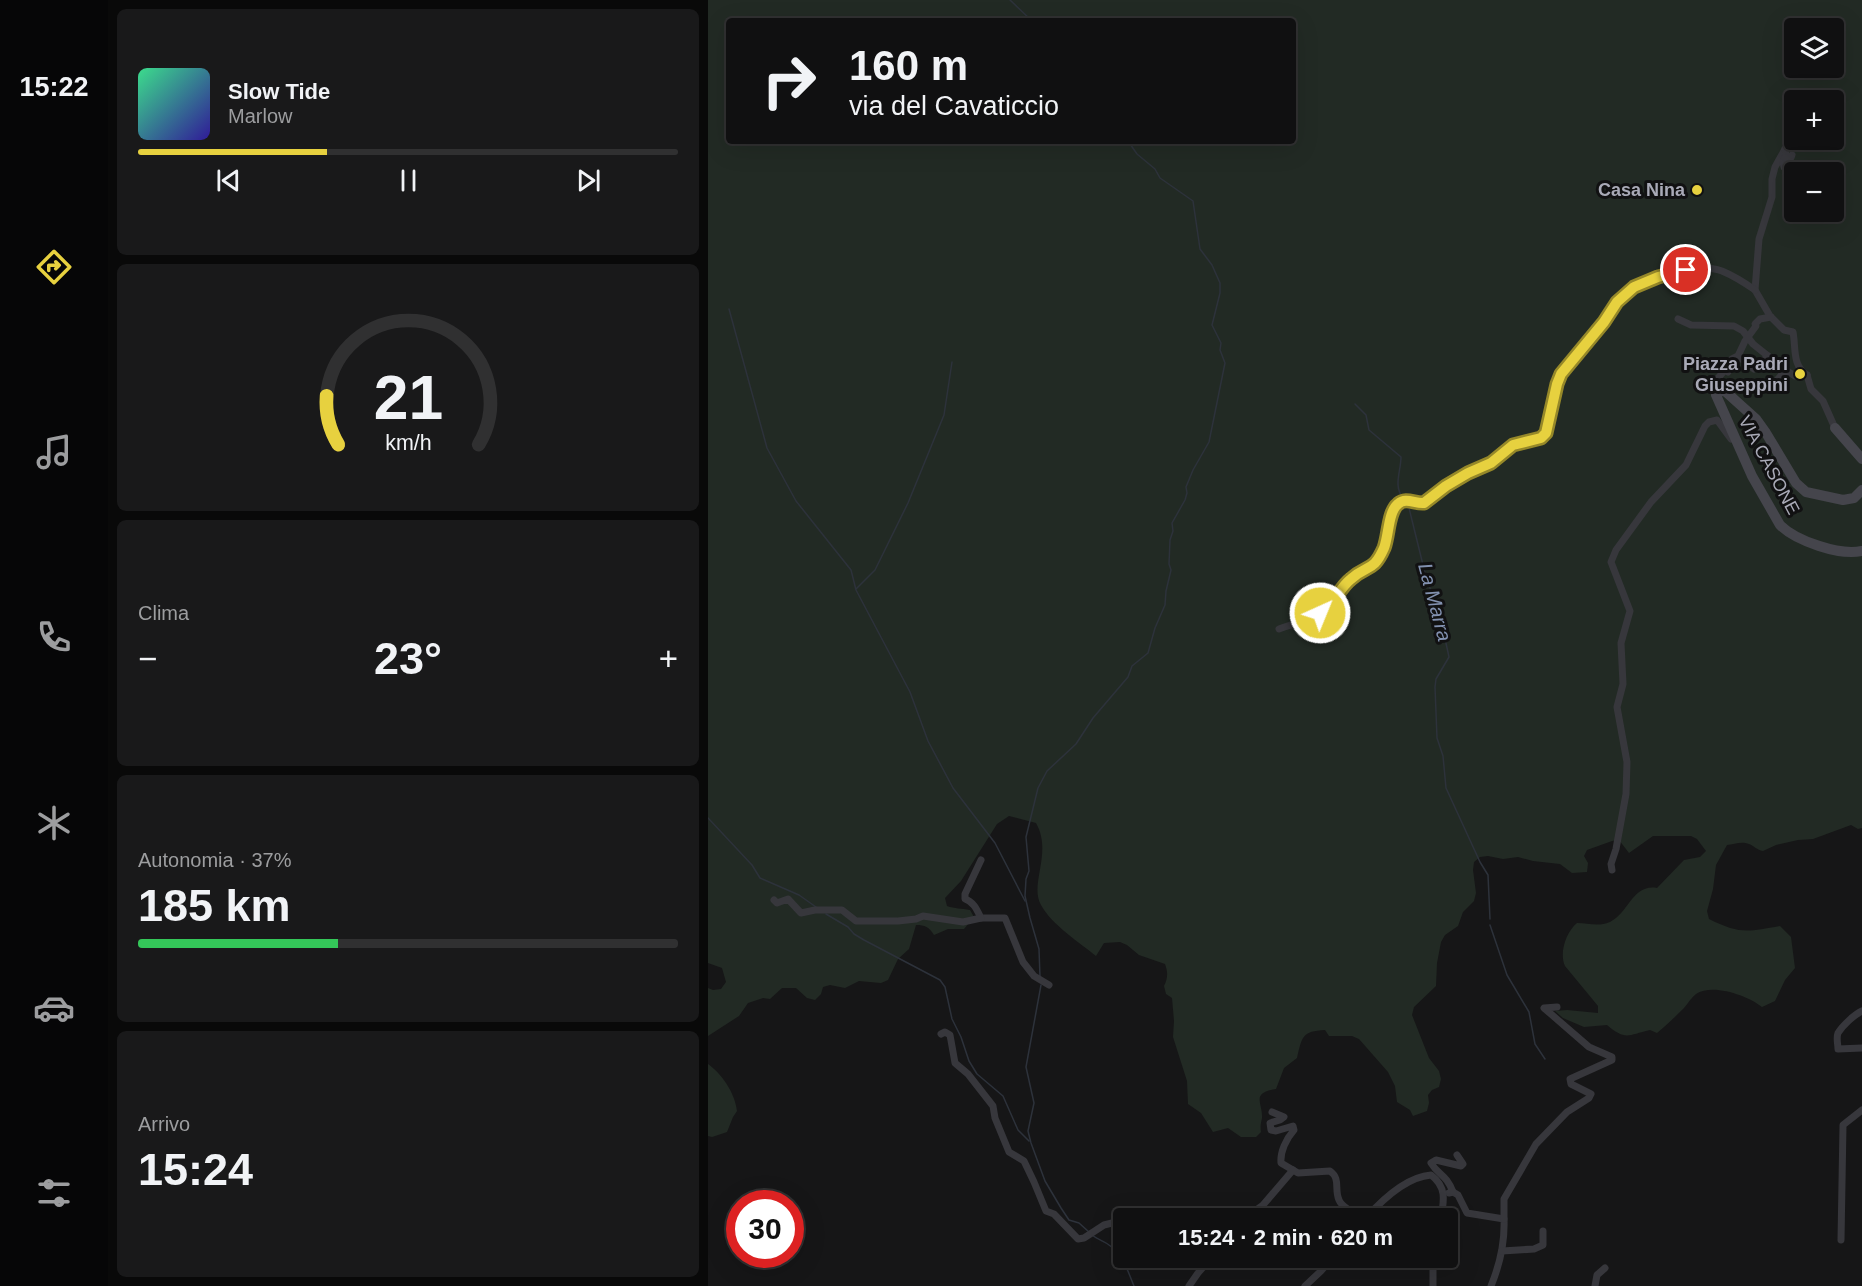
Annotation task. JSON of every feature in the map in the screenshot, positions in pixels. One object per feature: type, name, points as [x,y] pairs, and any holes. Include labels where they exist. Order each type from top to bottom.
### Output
[{"type":"street","points":[[1755,290],[1759,239],[1772,197],[1775,167],[1785,149],[1784,167],[1788,165],[1792,155]]},
{"type":"street","points":[[1279,629],[1307,620],[1330,608],[1351,579],[1375,565],[1391,524],[1392,511],[1400,502],[1424,503],[1446,486],[1491,463],[1513,445],[1541,438],[1546,433],[1561,374],[1604,322],[1617,302],[1634,287],[1658,277],[1686,270],[1722,271],[1755,290],[1771,317],[1784,330],[1792,332],[1796,361],[1800,372],[1807,375]]},
{"type":"street","points":[[1711,386],[1725,370],[1728,372],[1733,363],[1732,359],[1737,357],[1757,321],[1771,317]]},
{"type":"street","points":[[1678,319],[1692,325],[1734,326],[1743,331],[1768,356],[1792,375]]},
{"type":"street","points":[[1737,357],[1754,369],[1768,356]]},
{"type":"street","points":[[1773,386],[1784,372],[1788,375],[1807,375]]},
{"type":"street","points":[[1807,375],[1811,389],[1823,401],[1835,428],[1862,459]]},
{"type":"street","name":"VIA CASONE","points":[[1862,490],[1854,498],[1843,500],[1806,492],[1796,483],[1756,419],[1726,392],[1719,390],[1716,395],[1738,449],[1780,525],[1788,533],[1800,539],[1851,553],[1862,551]]},
{"type":"street","points":[[1612,870],[1611,864],[1626,794],[1628,762],[1617,707],[1623,684],[1621,643],[1630,611],[1611,562],[1652,502],[1686,465],[1709,422],[1717,420],[1738,449]]},
{"type":"street","points":[[981,860],[964,894],[965,899],[975,906],[981,918]]},
{"type":"street","points":[[774,900],[777,903],[788,899],[798,912],[804,914],[815,910],[842,910],[856,921],[898,921],[923,916],[963,922],[981,918],[1005,918],[1023,962],[1044,982]]},
{"type":"street","points":[[1491,1286],[1502,1251],[1504,1199],[1536,1144],[1567,1112],[1589,1098],[1591,1094],[1571,1084],[1570,1079],[1612,1060],[1612,1057],[1589,1047],[1544,1008],[1557,1007]]},
{"type":"street","points":[[1862,1011],[1856,1014],[1838,1033],[1838,1049],[1862,1048]]},
{"type":"street","points":[[941,1034],[945,1032],[950,1035],[957,1066],[968,1074],[993,1106],[1006,1147],[1013,1156],[1022,1158],[1024,1161],[1046,1211],[1054,1214],[1074,1237],[1082,1239],[1104,1225],[1113,1222]]},
{"type":"street","points":[[1841,1240],[1843,1125],[1862,1110]]},
{"type":"street","points":[[1272,1112],[1284,1117],[1270,1123],[1271,1130],[1276,1131],[1293,1126],[1294,1130],[1286,1140],[1280,1161],[1298,1173],[1330,1171],[1337,1180],[1338,1199],[1349,1208]]},
{"type":"street","points":[[1457,1155],[1463,1164],[1461,1166],[1434,1160],[1431,1163],[1432,1167],[1448,1179],[1453,1192],[1458,1195],[1467,1213],[1504,1219]]},
{"type":"street","points":[[1259,1208],[1293,1170]]},
{"type":"street","points":[[1374,1208],[1380,1201],[1422,1176],[1431,1175],[1438,1181],[1444,1195],[1442,1208]]},
{"type":"street","points":[[1444,1195],[1453,1192]]},
{"type":"street","points":[[1502,1251],[1525,1250],[1543,1245],[1544,1231]]},
{"type":"street","points":[[1189,1286],[1202,1268]]},
{"type":"street","points":[[1305,1286],[1324,1268]]},
{"type":"street","points":[[1433,1268],[1433,1286]]},
{"type":"street","points":[[1595,1286],[1597,1275],[1605,1268]]},
{"type":"shaded area","points":[[708,0],[1862,0],[1862,828],[1858,829],[1851,825],[1813,839],[1776,845],[1763,851],[1746,843],[1727,845],[1716,865],[1707,911],[1709,919],[1728,927],[1751,930],[1780,926],[1791,937],[1795,968],[1785,980],[1775,1001],[1762,1007],[1730,992],[1703,991],[1694,995],[1684,1008],[1657,1033],[1650,1030],[1632,1035],[1623,1035],[1607,1025],[1584,1027],[1563,1018],[1555,1011],[1598,1013],[1598,1006],[1563,961],[1565,943],[1573,927],[1577,923],[1597,925],[1610,922],[1642,890],[1657,888],[1684,860],[1700,857],[1706,851],[1697,839],[1691,836],[1653,836],[1629,853],[1619,840],[1612,841],[1587,850],[1584,856],[1588,863],[1587,872],[1572,873],[1560,864],[1518,857],[1503,859],[1480,857],[1474,862],[1476,893],[1474,901],[1463,912],[1458,926],[1445,935],[1441,942],[1436,986],[1414,1007],[1412,1015],[1429,1058],[1439,1071],[1441,1079],[1439,1087],[1428,1095],[1427,1111],[1413,1116],[1410,1110],[1397,1102],[1395,1086],[1388,1072],[1359,1039],[1352,1036],[1329,1036],[1325,1030],[1304,1036],[1297,1058],[1284,1068],[1276,1089],[1260,1096],[1261,1132],[1256,1137],[1241,1137],[1228,1128],[1213,1132],[1201,1113],[1188,1104],[1187,1081],[1173,1037],[1172,998],[1166,994],[1164,986],[1167,975],[1165,964],[1139,955],[1120,942],[1104,943],[1096,956],[1066,933],[1046,912],[1038,897],[1042,846],[1041,834],[1036,823],[1009,816],[997,824],[961,881],[945,898],[947,906],[970,910],[974,917],[964,929],[948,929],[934,935],[926,927],[916,925],[909,949],[898,959],[888,980],[881,983],[859,981],[845,988],[830,985],[823,987],[821,994],[815,1000],[807,998],[796,988],[782,988],[770,999],[763,998],[748,1003],[739,1016],[708,1036],[708,988],[721,989],[726,982],[722,968],[708,963]]},
{"type":"shaded area","points":[[708,1064],[727,1085],[734,1097],[737,1111],[727,1132],[712,1137],[708,1136]]},
{"type":"waterway","points":[[1010,0],[1029,18]]},
{"type":"waterway","points":[[1040,977],[1039,949],[1025,896],[1029,871],[1026,837],[1038,788],[1047,771],[1076,744],[1093,718],[1128,677],[1132,666],[1148,653],[1165,605],[1171,570],[1169,564],[1172,523],[1185,500],[1186,487],[1193,470],[1209,442],[1225,363],[1220,350],[1221,343],[1212,325],[1220,293],[1220,283],[1212,265],[1200,249],[1193,201],[1160,178],[1155,169],[1137,154],[1130,144]]},
{"type":"waterway","points":[[729,309],[767,448],[796,501],[851,570],[856,590],[910,692],[928,741],[953,788],[995,843],[1025,901]]},
{"type":"waterway","points":[[856,589],[875,570],[908,503],[944,415],[952,362]]},
{"type":"waterway","name":"La Marra","points":[[1355,404],[1366,415],[1369,430],[1401,457],[1398,488],[1403,498]]},
{"type":"waterway","name":"La Marra","points":[[1408,504],[1449,657],[1436,679],[1435,687],[1437,738],[1443,756],[1446,788],[1488,875],[1490,919]]},
{"type":"waterway","points":[[708,818],[752,865],[760,878],[799,895],[816,907]]},
{"type":"waterway","points":[[826,914],[864,940],[940,980],[945,987],[952,1019],[969,1061],[977,1074],[1003,1096],[1018,1130],[1029,1141]]},
{"type":"waterway","points":[[1490,925],[1507,975],[1529,1012],[1535,1044],[1545,1059]]},
{"type":"waterway","points":[[1041,985],[1026,1067],[1034,1103],[1028,1131],[1045,1181],[1061,1208],[1069,1220],[1079,1223],[1089,1232]]},
{"type":"waterway","points":[[1092,1235],[1118,1253],[1134,1286]]},
{"type":"place","name":"Casa Nina","points":[[1697,190]]},
{"type":"place","name":"Piazza Padri Giuseppini","points":[[1800,374]]},
{"type":"route","points":[[1320,613],[1330,608],[1351,579],[1375,565],[1384,546],[1395,506],[1406,501],[1424,503],[1446,486],[1491,463],[1513,445],[1541,438],[1546,433],[1561,374],[1604,322],[1617,302],[1634,287],[1658,277],[1686,270]]}]
